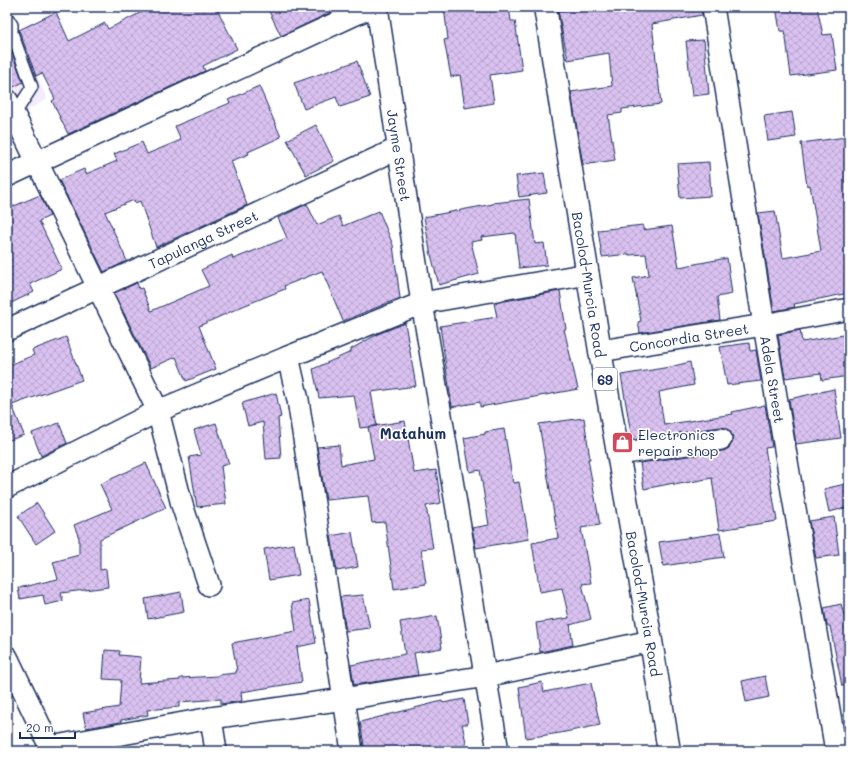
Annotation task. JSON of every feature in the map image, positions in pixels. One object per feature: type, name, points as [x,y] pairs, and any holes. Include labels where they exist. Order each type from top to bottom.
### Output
[{"type":"main road","name":"Bacolod-Murcia Road","points":[[545,7],[600,351],[669,751]]},
{"type":"street","points":[[7,176],[372,7]]},
{"type":"street","name":"Jayme Street","points":[[377,7],[422,303],[498,751]]},
{"type":"street","name":"Adela Street","points":[[713,7],[764,325],[836,751]]},
{"type":"street","points":[[10,108],[158,411],[182,505],[208,585]]},
{"type":"street","name":"Tapulanga Street","points":[[7,330],[399,148]]},
{"type":"street","points":[[7,487],[158,411],[422,303],[588,274]]},
{"type":"street","name":"Concordia Street","points":[[600,351],[764,325],[849,309]]},
{"type":"street","points":[[288,357],[298,400],[352,751]]},
{"type":"street","points":[[618,454],[721,439]]},
{"type":"street","points":[[7,657],[51,749],[211,718],[344,699],[486,676],[651,641]]},
{"type":"street","points":[[211,718],[216,751]]},
{"type":"lane","points":[[7,17],[12,25],[12,33],[32,87],[10,108]]},
{"type":"shaded area","points":[[19,33],[47,99],[19,115],[7,91],[7,39]]},
{"type":"building","points":[[140,7],[216,7],[237,49],[203,66],[205,71],[68,134],[52,101],[55,99],[42,73],[36,76],[19,30],[56,12],[69,41],[105,23],[108,29],[142,12]]},
{"type":"building","points":[[267,7],[342,7],[281,36]]},
{"type":"building","points":[[444,7],[509,7],[511,21],[515,21],[522,70],[490,75],[494,103],[465,108],[460,75],[451,77],[444,40],[448,39]]},
{"type":"building","points":[[578,7],[701,7],[702,15],[652,24],[661,104],[622,109],[622,113],[608,115],[615,160],[583,165],[571,92],[612,86],[609,53],[568,60],[558,11]]},
{"type":"building","points":[[776,7],[817,7],[823,35],[832,34],[837,70],[791,76],[785,31],[780,31]]},
{"type":"building","points":[[7,40],[23,82],[10,89],[7,88]]},
{"type":"building","points":[[704,40],[709,94],[692,96],[686,41]]},
{"type":"building","points":[[357,61],[370,97],[340,107],[336,97],[304,109],[294,83]]},
{"type":"building","points":[[259,86],[281,137],[248,152],[249,154],[231,161],[247,205],[156,247],[140,201],[135,203],[134,200],[105,212],[127,261],[104,272],[59,180],[84,169],[86,174],[117,161],[114,154],[142,142],[147,154],[181,140],[175,126],[230,103],[228,100]]},
{"type":"building","points":[[792,112],[796,137],[768,141],[764,116]]},
{"type":"building","points":[[316,125],[334,161],[306,175],[287,140]]},
{"type":"building","points":[[846,137],[849,156],[849,293],[794,304],[795,307],[774,311],[758,213],[775,211],[783,258],[821,251],[810,185],[807,186],[801,143]]},
{"type":"building","points":[[709,162],[711,196],[680,198],[677,164]]},
{"type":"building","points":[[544,173],[547,193],[519,197],[516,176]]},
{"type":"building","points":[[40,195],[50,216],[39,221],[62,269],[30,284],[34,292],[7,305],[7,209]]},
{"type":"building","points":[[529,199],[535,244],[544,243],[547,265],[519,268],[515,233],[481,237],[482,240],[471,242],[479,274],[439,285],[430,251],[424,217],[493,203]]},
{"type":"building","points":[[307,204],[317,225],[339,216],[343,226],[379,211],[393,245],[400,298],[343,321],[322,271],[284,286],[285,289],[199,326],[216,369],[186,381],[176,357],[151,368],[114,293],[137,283],[139,289],[142,288],[151,311],[209,286],[201,270],[232,255],[233,259],[287,238],[278,218]]},
{"type":"building","points":[[643,225],[643,230],[672,226],[679,267],[727,258],[732,294],[717,297],[720,320],[640,333],[638,322],[641,321],[633,278],[649,275],[646,254],[602,257],[598,230]]},
{"type":"building","points":[[560,291],[566,329],[564,329],[578,389],[480,407],[480,402],[452,407],[440,326],[497,317],[494,303]]},
{"type":"building","points":[[405,323],[416,386],[371,392],[377,426],[360,428],[354,395],[319,398],[313,369],[351,352],[351,349],[378,334]]},
{"type":"building","points":[[800,330],[802,342],[849,334],[849,376],[822,380],[821,373],[785,378],[778,335]]},
{"type":"building","points":[[66,337],[82,380],[12,405],[24,435],[7,441],[7,366],[34,355],[32,350]]},
{"type":"building","points":[[749,343],[750,351],[756,350],[761,381],[727,385],[720,347]]},
{"type":"building","points":[[690,362],[694,385],[659,392],[664,425],[733,414],[732,412],[765,405],[772,447],[765,448],[777,521],[719,530],[712,478],[644,489],[640,463],[723,451],[729,448],[732,443],[733,437],[730,431],[726,428],[720,427],[632,440],[621,375],[670,367]]},
{"type":"building","points":[[834,389],[841,438],[796,444],[789,399]]},
{"type":"building","points":[[276,393],[281,417],[278,418],[281,458],[266,459],[263,422],[248,426],[242,403]]},
{"type":"building","points":[[584,418],[590,459],[588,459],[600,525],[581,528],[591,583],[582,584],[591,619],[570,625],[573,645],[540,652],[536,623],[569,618],[562,588],[540,592],[532,543],[558,538],[539,424]]},
{"type":"building","points":[[405,421],[414,473],[436,470],[441,503],[426,506],[433,548],[421,549],[426,584],[394,589],[385,522],[372,523],[368,496],[326,500],[317,447],[339,445],[341,465],[374,459],[368,427]]},
{"type":"building","points":[[59,423],[67,443],[41,456],[32,433]]},
{"type":"building","points":[[216,423],[229,464],[221,466],[226,504],[197,507],[189,457],[201,455],[194,430]]},
{"type":"building","points":[[504,429],[513,483],[519,482],[529,539],[476,548],[472,528],[489,525],[480,470],[470,472],[464,438],[485,434],[485,432]]},
{"type":"building","points":[[146,463],[166,508],[100,539],[100,570],[106,569],[108,587],[61,593],[63,601],[45,605],[43,595],[20,599],[18,588],[58,579],[53,562],[79,555],[79,538],[74,525],[112,509],[100,484]]},
{"type":"building","points":[[849,483],[849,507],[829,512],[824,489]]},
{"type":"building","points":[[37,503],[55,531],[36,544],[18,516]]},
{"type":"building","points":[[834,517],[839,555],[816,558],[809,521]]},
{"type":"building","points":[[352,532],[358,567],[337,571],[331,536]]},
{"type":"building","points":[[720,533],[724,557],[663,566],[659,542]]},
{"type":"building","points":[[294,544],[299,575],[269,580],[264,549]]},
{"type":"building","points":[[181,592],[184,612],[148,619],[145,599]]},
{"type":"building","points":[[363,595],[370,628],[346,631],[340,597]]},
{"type":"building","points":[[309,600],[316,643],[297,647],[302,682],[241,692],[242,701],[221,704],[221,699],[179,702],[179,707],[147,710],[148,715],[121,720],[121,722],[86,728],[83,713],[119,707],[121,680],[103,679],[105,650],[120,651],[119,655],[141,657],[139,683],[180,680],[180,678],[218,676],[236,673],[237,671],[232,643],[296,631],[292,603]]},
{"type":"building","points":[[841,604],[849,634],[849,685],[842,686],[830,626],[827,626],[824,608]]},
{"type":"building","points":[[437,616],[442,648],[414,653],[418,675],[354,685],[351,665],[405,654],[400,622]]},
{"type":"building","points":[[765,676],[769,697],[746,702],[742,681]]},
{"type":"building","points":[[542,682],[544,692],[591,683],[600,725],[526,738],[519,687]]},
{"type":"building","points":[[464,699],[468,724],[462,724],[468,751],[365,751],[360,722],[442,701],[443,703]]},
{"type":"place","name":"Electronics repair shop","points":[[622,442]]},
{"type":"district","name":"Matahum","points":[[413,433]]}]
